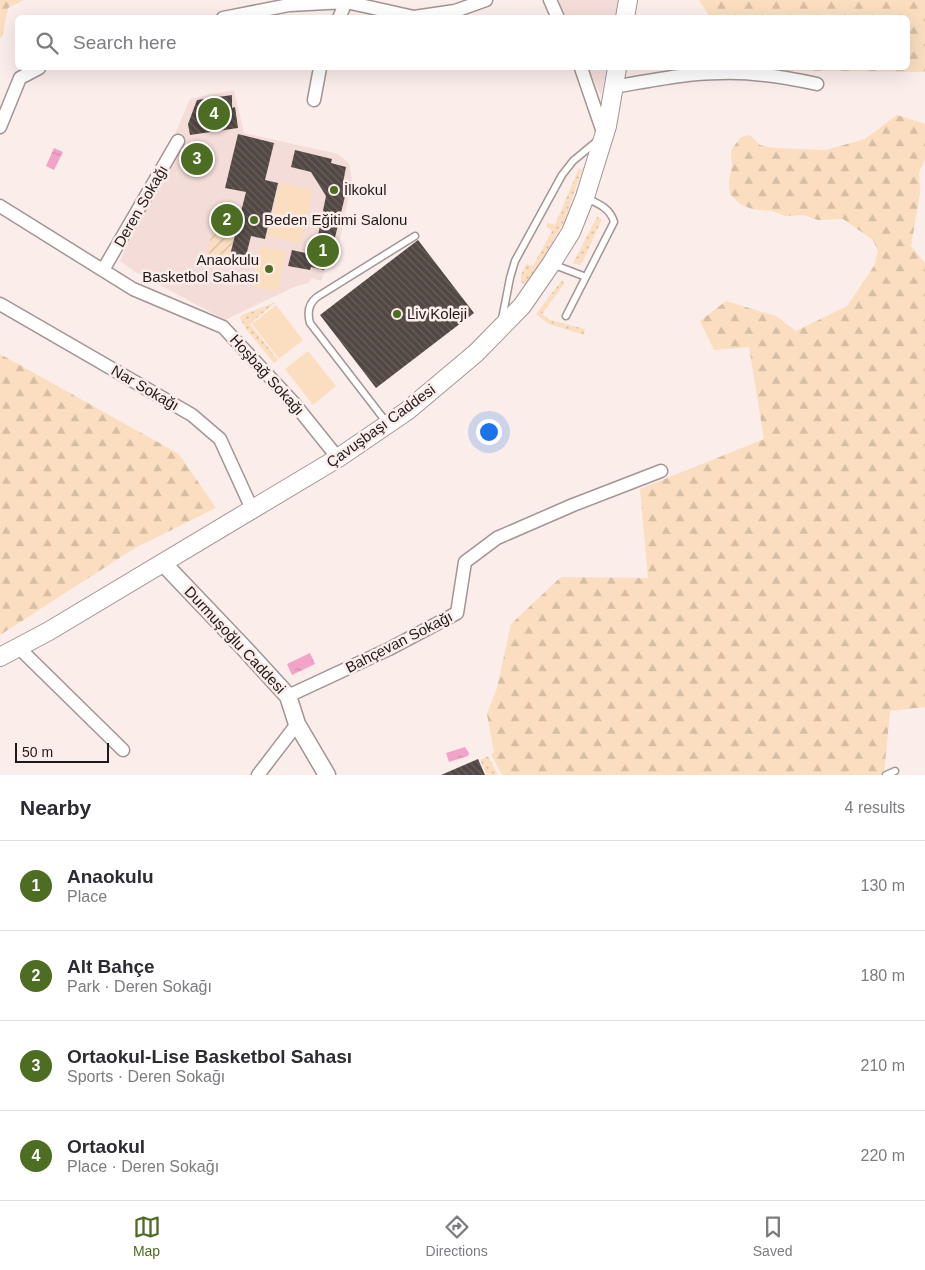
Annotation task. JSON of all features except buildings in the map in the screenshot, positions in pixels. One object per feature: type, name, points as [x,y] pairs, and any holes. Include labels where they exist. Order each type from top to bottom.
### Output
[{"type":"main road","points":[[626,15],[628,0]]},
{"type":"main road","name":"Çavuşbaşı Caddesi","points":[[0,657],[162,564],[338,458],[407,411],[476,353],[522,306],[571,232],[585,198],[604,135],[617,70]]},
{"type":"street","points":[[428,15],[455,11],[486,0]]},
{"type":"street","points":[[550,0],[557,15]]},
{"type":"street","points":[[238,15],[289,5],[346,2],[392,6],[410,15]]},
{"type":"street","points":[[341,15],[346,2]]},
{"type":"street","points":[[0,127],[20,78],[35,70]]},
{"type":"street","points":[[314,100],[320,70]]},
{"type":"street","points":[[582,70],[604,135]]},
{"type":"street","points":[[613,87],[721,72],[788,78],[817,84]]},
{"type":"street","name":"Deren Sokağı","points":[[103,270],[178,142]]},
{"type":"street","name":"Hoşbağ Sokağı","points":[[0,206],[133,289],[224,327],[292,402],[338,458]]},
{"type":"street","name":"Nar Sokağı","points":[[0,304],[192,415],[220,440],[252,509]]},
{"type":"street","name":"Bahçevan Sokağı","points":[[288,696],[389,649],[457,613],[465,562],[497,538],[573,505],[661,472]]},
{"type":"street","name":"Durmuşoğlu Caddesi","points":[[162,564],[288,696],[297,724],[326,775]]},
{"type":"street","points":[[18,647],[123,750]]},
{"type":"street","points":[[258,775],[297,724]]},
{"type":"lane","points":[[500,328],[510,278],[515,261],[524,244],[562,175],[573,161],[604,135]]},
{"type":"lane","points":[[566,316],[614,222],[607,208],[585,198]]},
{"type":"lane","points":[[388,424],[310,322],[308,310],[313,300],[317,297],[415,236]]},
{"type":"lane","points":[[551,264],[586,277]]},
{"type":"lane","points":[[886,775],[895,771]]},
{"type":"shaded area","points":[[558,0],[618,0],[615,15],[565,15]]},
{"type":"shaded area","points":[[589,70],[607,70],[601,96]]},
{"type":"shaded area","points":[[234,90],[244,133],[338,154],[349,163],[352,180],[340,239],[330,268],[326,268],[321,281],[311,278],[309,283],[294,287],[225,320],[134,271],[120,261],[190,99]]},
{"type":"green space","points":[[0,0],[24,0],[8,8],[2,38],[0,37]]},
{"type":"green space","points":[[699,0],[925,0],[925,72],[742,70],[910,70],[910,15],[709,15]]},
{"type":"green space","points":[[897,115],[925,124],[925,160],[919,172],[920,193],[911,246],[925,263],[925,707],[890,711],[884,775],[502,775],[491,754],[494,753],[487,714],[497,688],[511,624],[561,577],[648,578],[640,489],[764,439],[749,347],[714,350],[700,321],[726,301],[776,316],[796,331],[847,306],[874,266],[878,251],[873,240],[843,219],[818,220],[803,215],[785,216],[772,211],[752,209],[740,204],[730,194],[731,150],[741,137],[750,135],[760,145],[773,148],[826,150],[865,139]]},
{"type":"green space","points":[[579,168],[582,170],[564,222],[529,283],[524,284],[521,282],[521,275],[526,264],[533,266],[552,231],[546,225],[548,223],[555,225]]},
{"type":"green space","points":[[280,183],[313,190],[301,243],[268,236]]},
{"type":"green space","points":[[220,202],[242,207],[229,259],[207,253]]},
{"type":"green space","points":[[597,217],[602,219],[583,261],[579,265],[573,263]]},
{"type":"green space","name":"Anaokulu Basketbol Sahası","points":[[260,246],[286,251],[278,291],[253,287]]},
{"type":"green space","points":[[562,280],[564,284],[542,314],[550,320],[585,329],[584,335],[549,324],[536,314]]},
{"type":"green space","points":[[276,302],[250,324],[278,360],[274,363],[246,329],[240,318],[242,315]]},
{"type":"green space","points":[[276,305],[303,340],[279,359],[252,324]]},
{"type":"green space","points":[[308,351],[336,386],[313,405],[285,369]]},
{"type":"green space","points":[[0,354],[179,454],[216,508],[135,548],[0,635]]},
{"type":"green space","points":[[488,756],[498,775],[487,775],[480,760]]},
{"type":"water","points":[[54,148],[63,152],[54,170],[46,166]]},
{"type":"water","points":[[310,653],[315,664],[292,675],[287,664]]},
{"type":"water","points":[[465,747],[469,753],[468,756],[449,762],[446,753]]},
{"type":"place","name":"Ortaokul","points":[[214,114]]},
{"type":"place","name":"Ortaokul-Lise Basketbol Sahası","points":[[197,159]]},
{"type":"place","name":"İlkokul","points":[[334,190]]},
{"type":"place","name":"Alt Bahçe","points":[[227,220]]},
{"type":"place","name":"Beden Eğitimi Salonu","points":[[254,220]]},
{"type":"place","name":"Anaokulu","points":[[323,251]]},
{"type":"place","name":"Anaokulu Basketbol Sahası","points":[[269,269]]},
{"type":"place","name":"Liv Koleji","points":[[397,314]]}]
